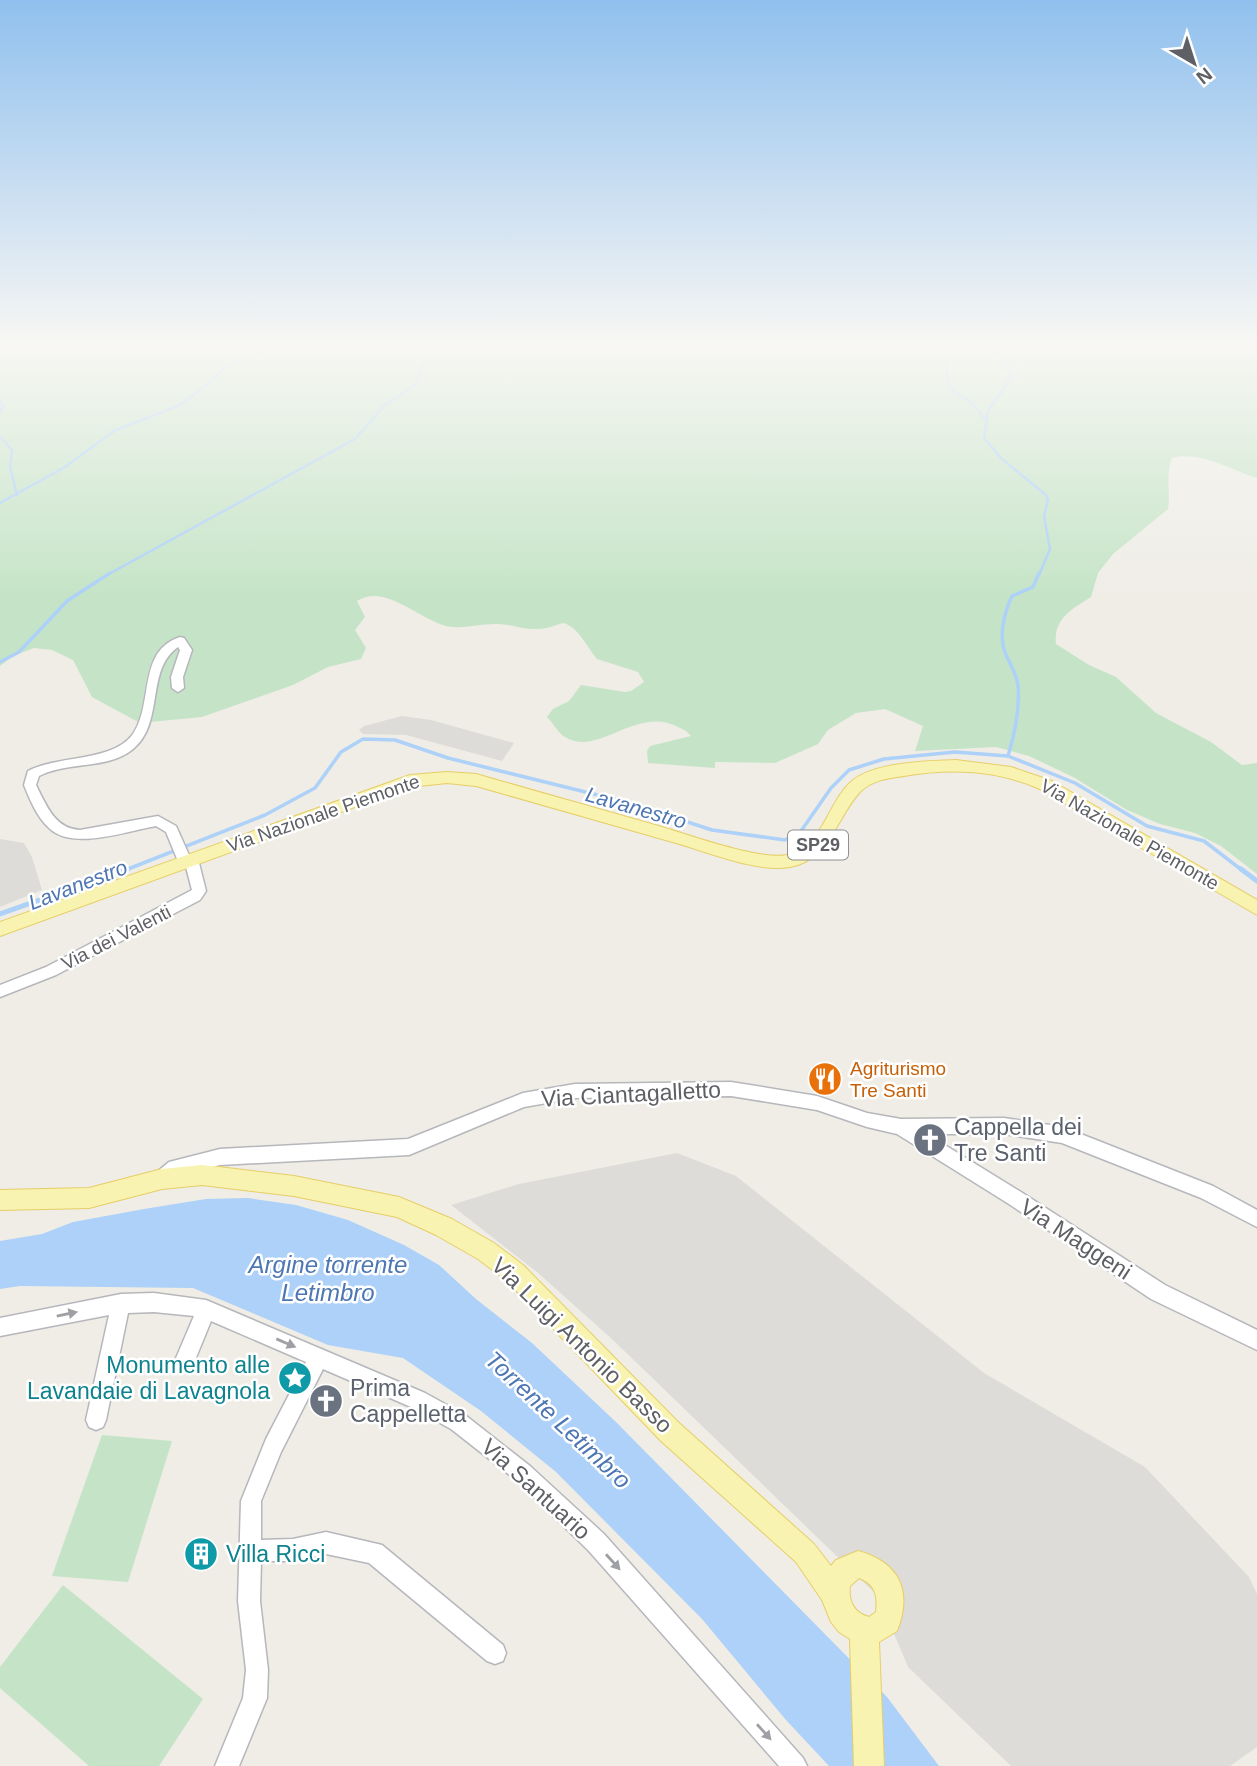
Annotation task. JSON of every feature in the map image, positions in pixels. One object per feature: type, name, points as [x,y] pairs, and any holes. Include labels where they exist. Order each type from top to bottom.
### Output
[{"type":"main road","name":"Via Nazionale Piemonte","points":[[0,929],[400,783],[427,777],[452,776],[477,780],[739,855],[766,861],[789,862],[807,855],[818,846],[850,794],[861,782],[879,775],[917,768],[971,765],[1011,771],[1046,785],[1257,908]]},
{"type":"main road","name":"Via Luigi Antonio Basso","points":[[162,1179],[202,1175],[356,1196],[399,1207],[444,1227],[486,1251],[515,1273],[670,1432],[805,1553],[835,1595],[841,1615],[847,1622],[863,1631],[872,1631],[887,1621],[892,1600],[890,1589],[877,1571],[858,1564],[849,1567],[805,1553]]},
{"type":"main road","name":"Via Ciantagalletto","points":[[0,1200],[89,1198],[162,1179]]},
{"type":"main road","points":[[835,1595],[838,1578],[849,1567]]},
{"type":"main road","points":[[863,1631],[867,1666],[869,1766]]},
{"type":"street","points":[[178,688],[177,677],[186,650],[180,640],[171,644],[160,658],[148,711],[138,739],[125,750],[44,768],[33,774],[30,785],[57,831],[69,836],[107,832],[158,821],[171,829],[188,860]]},
{"type":"street","name":"Via dei Valenti","points":[[0,991],[51,971],[195,896],[199,887],[188,860]]},
{"type":"street","name":"Via Ciantagalletto","points":[[162,1179],[175,1168],[220,1157],[409,1147],[523,1100],[575,1091],[731,1088],[817,1103],[867,1120],[901,1127],[1004,1126],[1063,1135],[1207,1192],[1257,1219]]},
{"type":"street","name":"Via Maggeni","points":[[901,1127],[1158,1292],[1257,1340]]},
{"type":"street","points":[[96,1420],[121,1303]]},
{"type":"street","name":"Via Santuario","points":[[0,1327],[121,1303],[184,1303],[206,1309],[319,1357],[418,1400],[458,1422],[523,1473],[596,1542],[795,1766]]},
{"type":"street","points":[[186,1358],[206,1309]]},
{"type":"street","points":[[227,1766],[254,1698],[257,1670],[249,1601],[251,1501],[273,1446],[319,1357]]},
{"type":"street","points":[[249,1551],[293,1550],[326,1543],[373,1553],[495,1653]]},
{"type":"shaded area","points":[[402,716],[431,720],[514,743],[502,761],[406,735],[363,734],[359,730],[364,726]]},
{"type":"shaded area","points":[[0,839],[24,843],[32,857],[42,890],[0,907]]},
{"type":"shaded area","points":[[677,1153],[736,1176],[984,1373],[1145,1467],[1249,1577],[1257,1594],[1257,1747],[1230,1766],[1011,1766],[908,1667],[878,1596],[613,1340],[537,1272],[451,1205],[519,1184]]},
{"type":"green space","points":[[0,430],[1257,430],[1257,478],[1204,459],[1183,456],[1172,458],[1168,509],[1113,554],[1098,573],[1091,597],[1061,621],[1056,644],[1089,665],[1116,677],[1156,713],[1211,742],[1242,765],[1257,763],[1257,874],[1221,846],[1195,833],[1160,824],[1127,810],[1073,777],[1029,756],[996,747],[915,751],[923,726],[885,709],[856,713],[828,730],[818,744],[775,763],[715,762],[715,768],[648,763],[647,751],[650,746],[691,736],[678,727],[662,722],[647,722],[591,741],[578,742],[562,735],[547,717],[553,709],[569,701],[581,685],[625,692],[644,682],[638,672],[597,659],[579,634],[564,623],[538,629],[500,624],[452,627],[429,619],[392,600],[368,597],[357,601],[365,617],[355,630],[366,648],[361,659],[328,667],[293,685],[202,717],[140,723],[92,697],[73,660],[52,650],[34,648],[13,656],[0,666]]},
{"type":"green space","points":[[102,1435],[172,1441],[128,1582],[52,1576]]},
{"type":"green space","points":[[63,1585],[203,1699],[159,1766],[89,1766],[0,1688],[0,1667]]},
{"type":"water","name":"Argine torrente Letimbro","points":[[248,1198],[296,1205],[348,1220],[404,1245],[439,1265],[476,1299],[532,1343],[617,1423],[887,1697],[939,1766],[829,1766],[786,1720],[702,1619],[556,1472],[481,1411],[403,1358],[328,1345],[193,1288],[20,1286],[0,1289],[0,1241],[42,1234],[73,1222],[144,1209],[206,1199]]},
{"type":"waterway","points":[[17,494],[65,467],[115,430]]},
{"type":"waterway","points":[[107,575],[355,439],[363,430]]},
{"type":"waterway","points":[[985,430],[984,438],[1002,459],[1046,495],[1048,500],[1044,516],[1050,549],[1039,575]]},
{"type":"waterway","points":[[0,437],[12,450],[10,467],[17,494]]},
{"type":"waterway","points":[[0,503],[17,494]]},
{"type":"waterway","points":[[0,662],[19,652],[67,601],[110,573]]},
{"type":"waterway","points":[[1008,756],[1016,721],[1018,685],[1002,641],[1003,625],[1012,596],[1033,587],[1039,573]]},
{"type":"waterway","name":"Lavanestro","points":[[123,871],[265,815],[315,788],[341,752],[363,739],[395,740],[448,758],[626,802],[712,830],[785,840],[801,831],[831,788],[849,770],[884,759],[955,752],[1008,756]]},
{"type":"waterway","name":"Lavanestro","points":[[1008,756],[1075,783],[1147,826],[1204,841],[1243,871]]},
{"type":"waterway","name":"Lavanestro","points":[[0,914],[128,869]]},
{"type":"waterway","name":"Lavanestro","points":[[1241,869],[1257,881]]},
{"type":"place","name":"Agriturismo Tre Santi","points":[[825,1079]]},
{"type":"place","name":"Cappella dei Tre Santi","points":[[930,1140]]},
{"type":"place","name":"Monumento alle Lavandaie di Lavagnola","points":[[295,1378]]},
{"type":"place","name":"Prima Cappelletta","points":[[326,1401]]},
{"type":"place","name":"Villa Ricci","points":[[201,1554]]},
{"type":"water label","name":"Torrente Letimbro","points":[[558,1420]]}]
